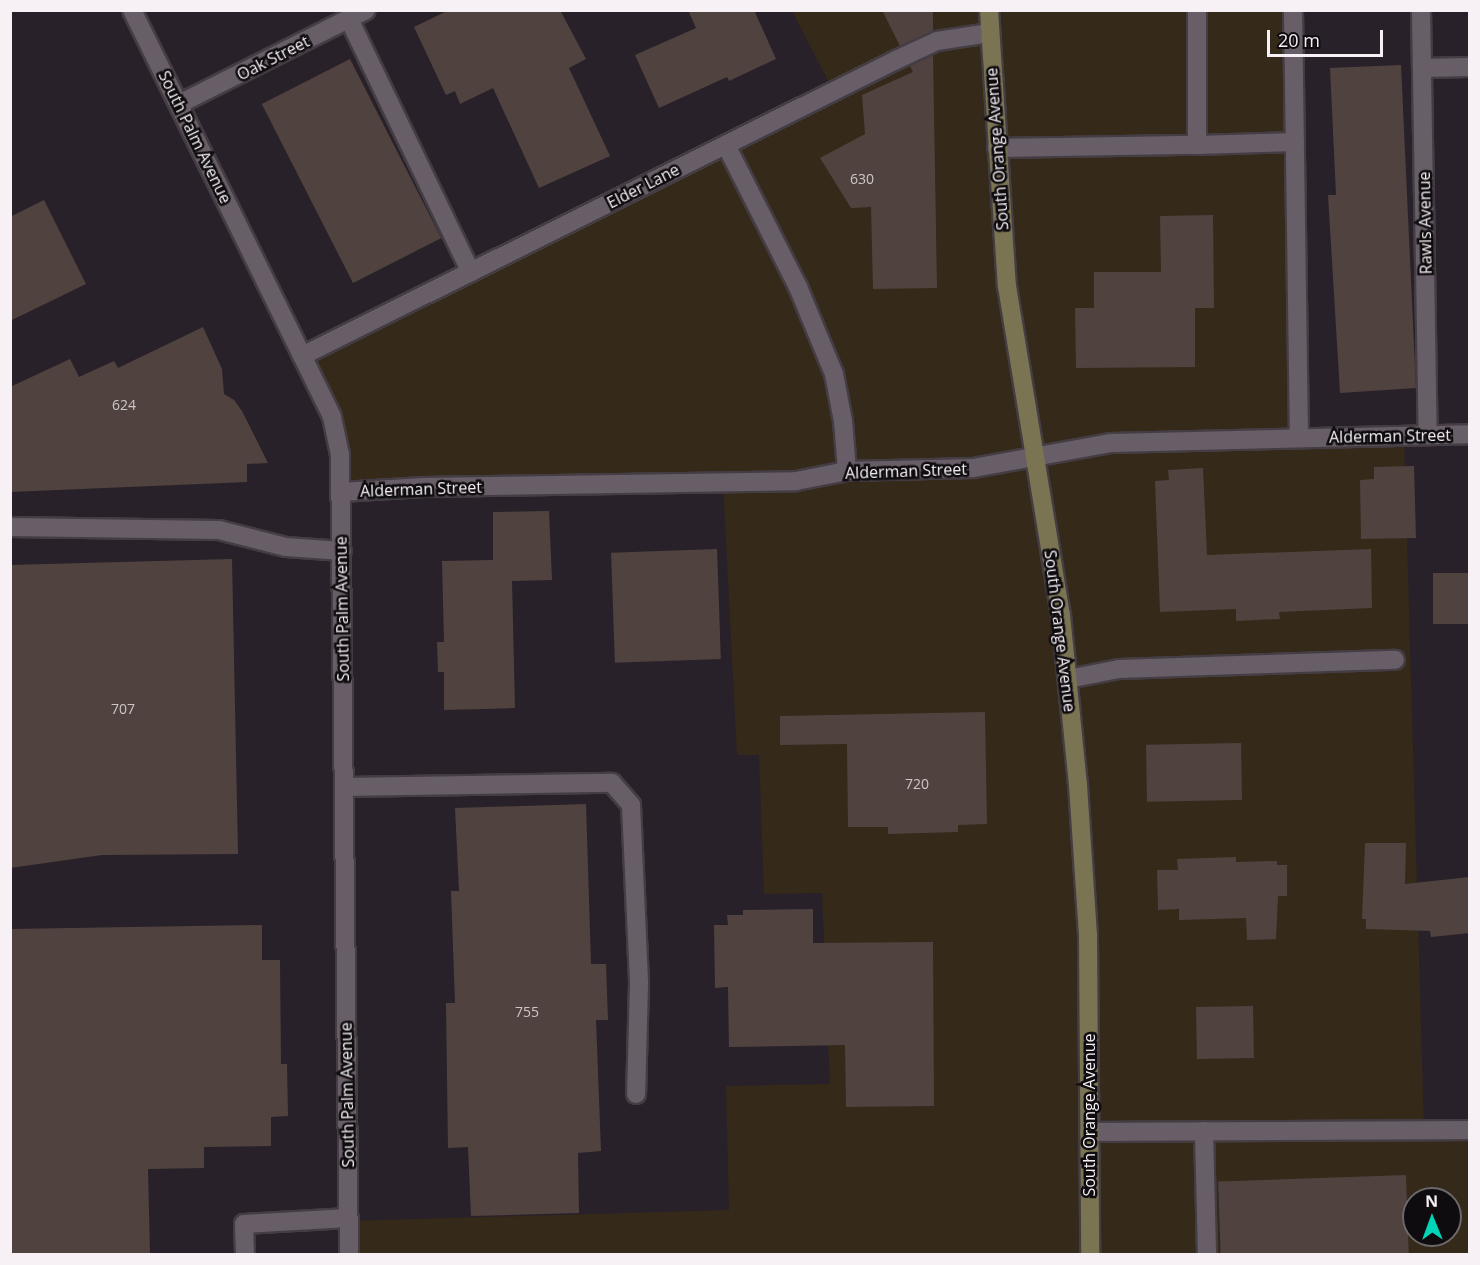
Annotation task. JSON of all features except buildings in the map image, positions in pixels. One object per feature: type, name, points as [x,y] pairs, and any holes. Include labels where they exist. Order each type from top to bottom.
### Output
[{"type":"street","name":"South Palm Avenue","points":[[132,10],[332,417],[340,454],[349,1254]]},
{"type":"street","name":"Oak Street","points":[[178,104],[366,10]]},
{"type":"street","name":"South Orange Avenue","points":[[989,10],[1007,286],[1061,615],[1078,785],[1088,935],[1090,1254]]},
{"type":"street","points":[[1197,10],[1197,145]]},
{"type":"street","points":[[1293,10],[1299,438]]},
{"type":"street","name":"Rawls Avenue","points":[[1421,10],[1428,435]]},
{"type":"street","points":[[349,19],[471,272]]},
{"type":"street","name":"Elder Lane","points":[[302,356],[937,41],[989,33]]},
{"type":"street","points":[[1422,68],[1470,67]]},
{"type":"street","points":[[997,148],[1295,142]]},
{"type":"street","points":[[726,144],[798,286],[834,374],[843,421],[847,471]]},
{"type":"street","name":"Alderman Street","points":[[341,492],[424,487],[796,481],[847,471],[973,468],[1111,443],[1470,434]]},
{"type":"street","points":[[10,527],[219,530],[286,547],[342,551]]},
{"type":"street","points":[[1068,679],[1119,669],[1395,660]]},
{"type":"street","points":[[344,787],[612,783],[631,805],[639,983],[636,1094]]},
{"type":"street","points":[[1089,1132],[1470,1130]]},
{"type":"street","points":[[1204,1131],[1207,1254]]},
{"type":"street","points":[[245,1254],[244,1224],[348,1218]]},
{"type":"shaded area","points":[[792,11],[1293,11],[1299,438],[1404,435],[1424,1130],[1469,1130],[1469,1254],[349,1254],[348,1221],[729,1210],[726,1086],[830,1084],[822,893],[764,894],[759,755],[737,755],[723,482],[341,492],[340,454],[302,356],[833,90]]}]
